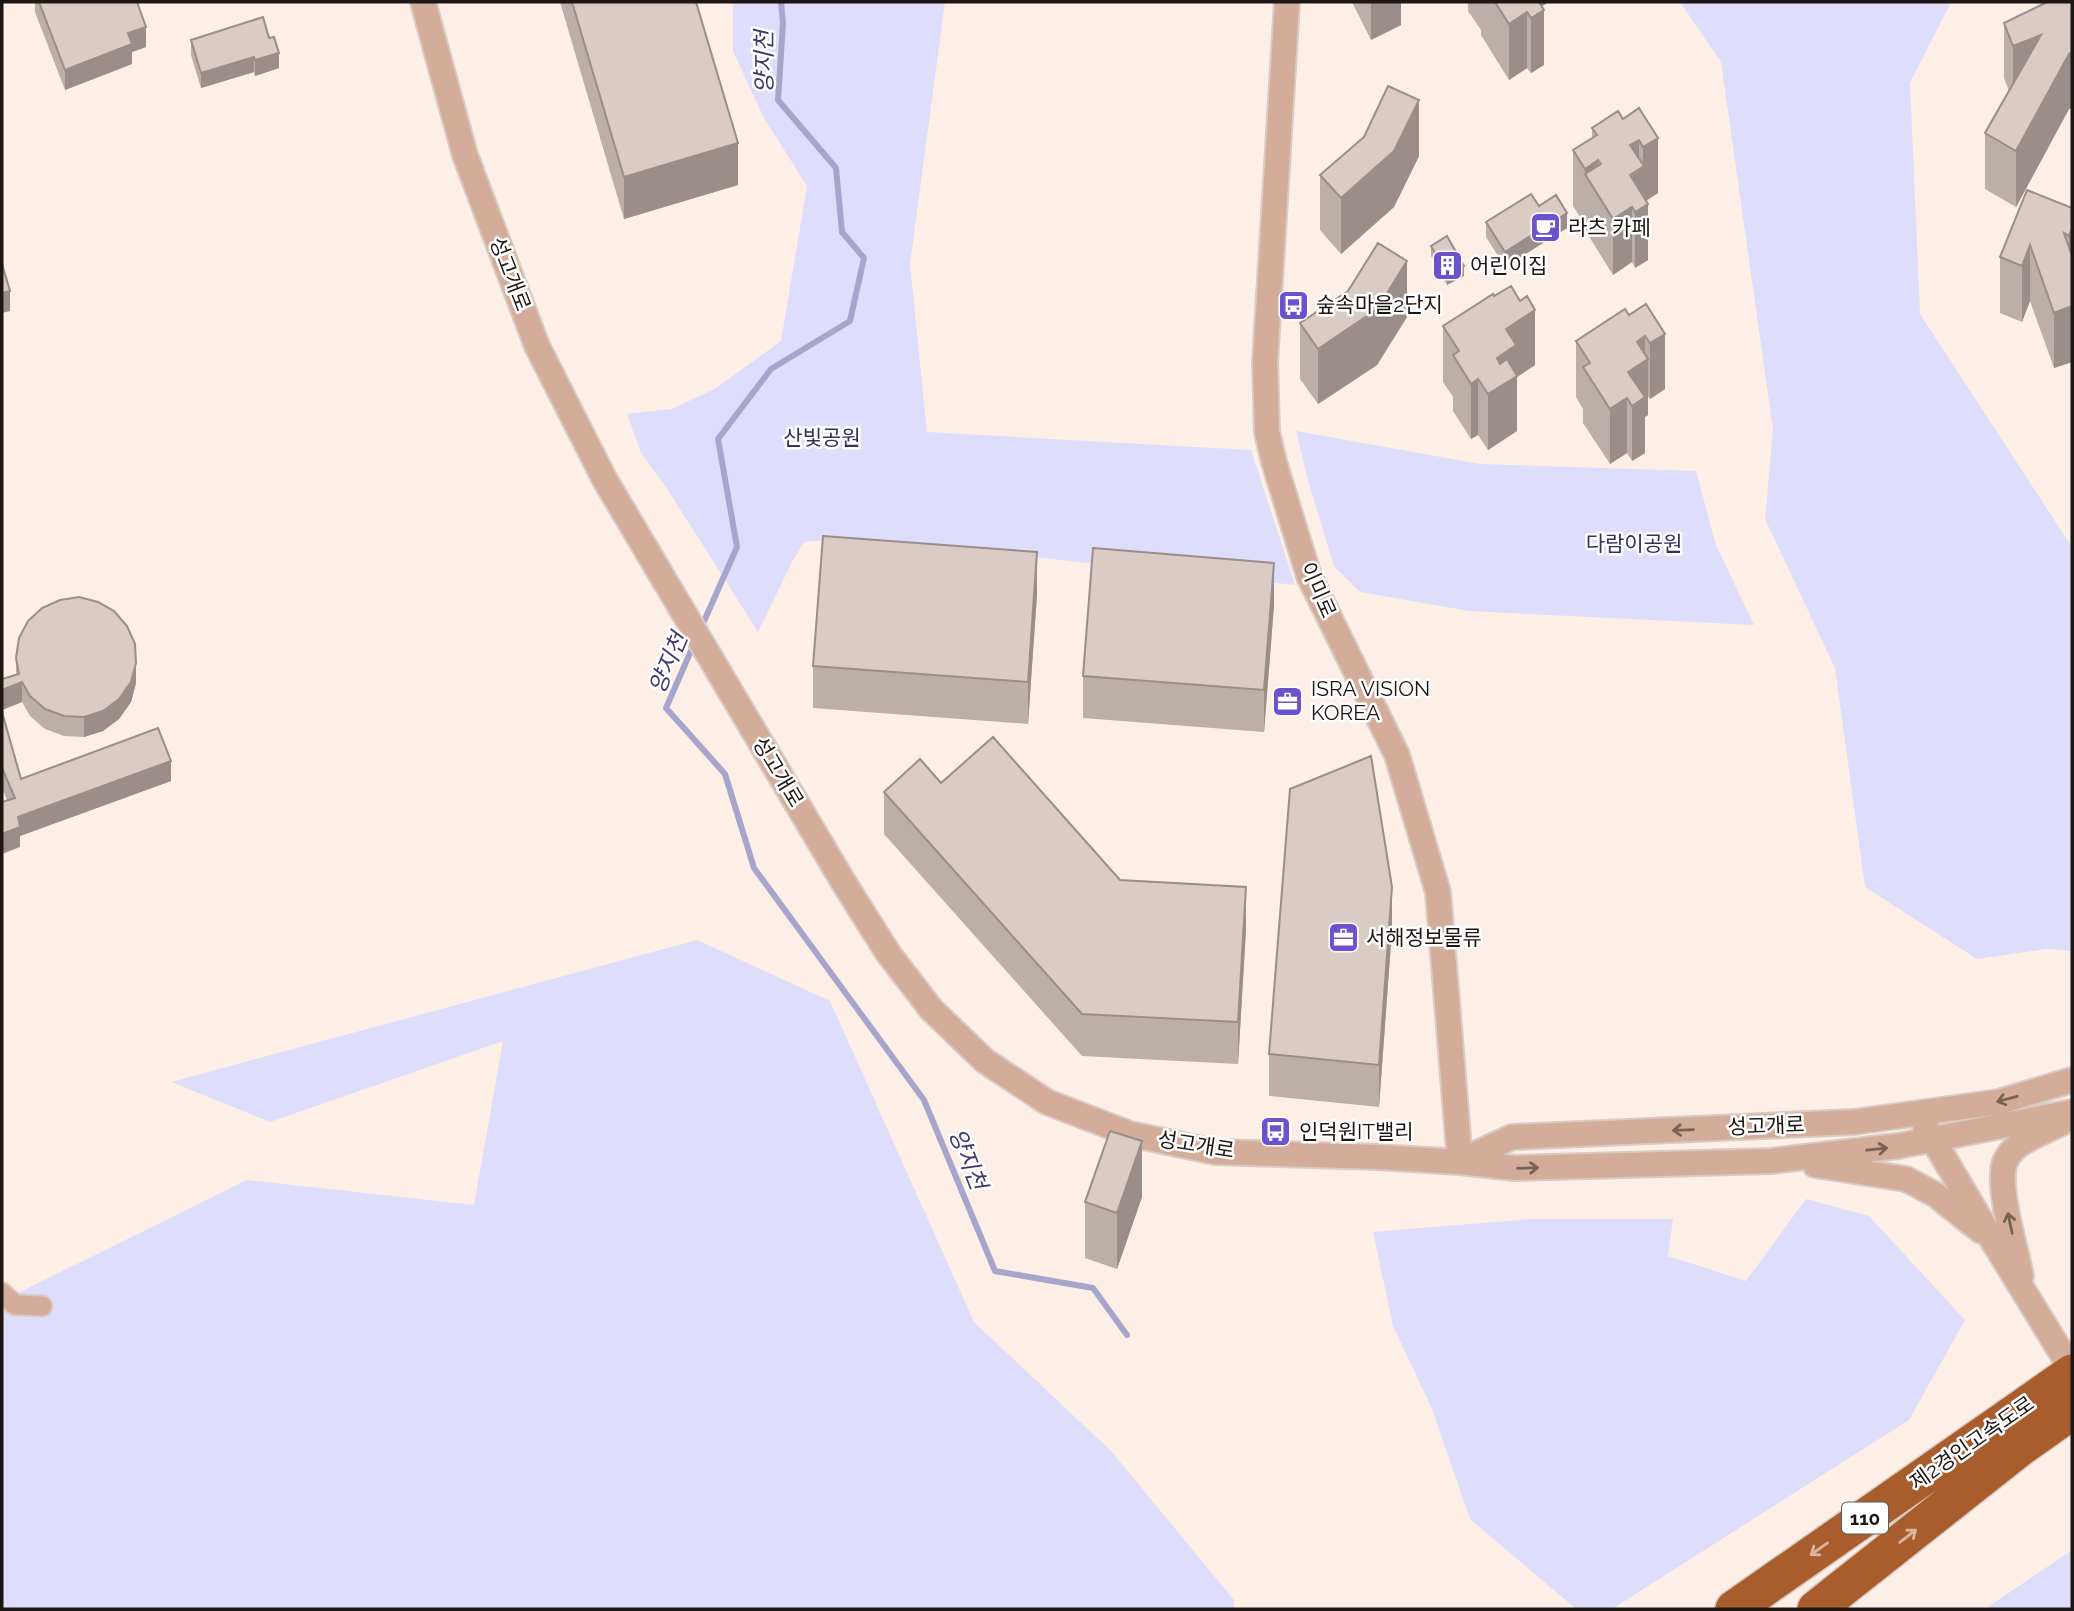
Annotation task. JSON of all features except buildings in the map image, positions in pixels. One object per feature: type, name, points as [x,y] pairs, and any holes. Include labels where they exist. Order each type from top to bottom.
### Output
[{"type":"highway","name":"제2경인고속도로","points":[[1816,1609],[2009,1436],[2072,1372]]},
{"type":"highway","name":"제2경인고속도로","points":[[1734,1609],[2009,1436],[2072,1411]]},
{"type":"street","name":"성고개로","points":[[423,2],[465,155],[537,346],[605,480],[888,953],[931,1009],[985,1061],[1047,1102],[1130,1134],[1215,1152],[1460,1162],[1514,1168],[1772,1160],[1898,1146],[2072,1115]]},
{"type":"street","name":"이미로","points":[[1287,2],[1265,362],[1267,432],[1309,576],[1397,755],[1438,892],[1460,1162]]},
{"type":"street","name":"성고개로","points":[[1460,1162],[1512,1137],[1854,1122],[1999,1101],[2072,1080]]},
{"type":"street","points":[[1918,1113],[2072,1372]]},
{"type":"street","points":[[2024,1290],[2004,1194],[2004,1164],[2018,1145],[2072,1115]]},
{"type":"street","points":[[1772,1160],[1906,1179],[1936,1195],[1993,1241]]},
{"type":"street","points":[[2,1293],[15,1305],[43,1306]]},
{"type":"green space","name":"산빛공원","points":[[733,2],[945,2],[910,264],[927,432],[1251,450],[1295,585],[893,542],[804,542],[758,632],[666,487],[641,453],[627,414],[672,409],[716,388],[781,341],[807,186],[764,118],[733,51]]},
{"type":"green space","points":[[1680,2],[1951,2],[1910,83],[1920,314],[2072,547],[2072,951],[2047,949],[1977,959],[1865,887],[1835,668],[1765,519],[1773,429],[1721,62]]},
{"type":"green space","name":"다람이공원","points":[[1296,431],[1480,464],[1696,471],[1716,545],[1754,625],[1469,611],[1360,592],[1334,566]]},
{"type":"green space","points":[[697,940],[830,1001],[974,1322],[1111,1451],[1234,1600],[1234,1609],[2,1609],[2,1301],[247,1180],[474,1205],[503,1041],[270,1122],[171,1082]]},
{"type":"green space","points":[[1806,1199],[1869,1216],[1965,1320],[1909,1420],[1612,1609],[1576,1609],[1470,1519],[1432,1409],[1393,1326],[1373,1232],[1531,1219],[1673,1219],[1668,1256],[1746,1281]]},
{"type":"green space","points":[[2072,1550],[2072,1609],[1985,1609]]},
{"type":"waterway","name":"양지천","points":[[701,628],[737,547],[718,439],[771,369],[850,321],[864,258],[842,232],[836,168],[778,100],[783,23],[781,2]]},
{"type":"waterway","name":"양지천","points":[[694,644],[666,708],[725,774],[754,868],[924,1100],[995,1271],[1093,1288],[1127,1335]]},
{"type":"place","name":"라츠 카페","points":[[1545,228]]},
{"type":"place","name":"어린이집","points":[[1447,266]]},
{"type":"place","name":"숲속마을2단지","points":[[1293,305]]},
{"type":"place","name":"ISRA VISION KOREA","points":[[1288,701]]},
{"type":"place","name":"서해정보물류","points":[[1343,938]]},
{"type":"place","name":"인덕원IT밸리","points":[[1276,1132]]}]
